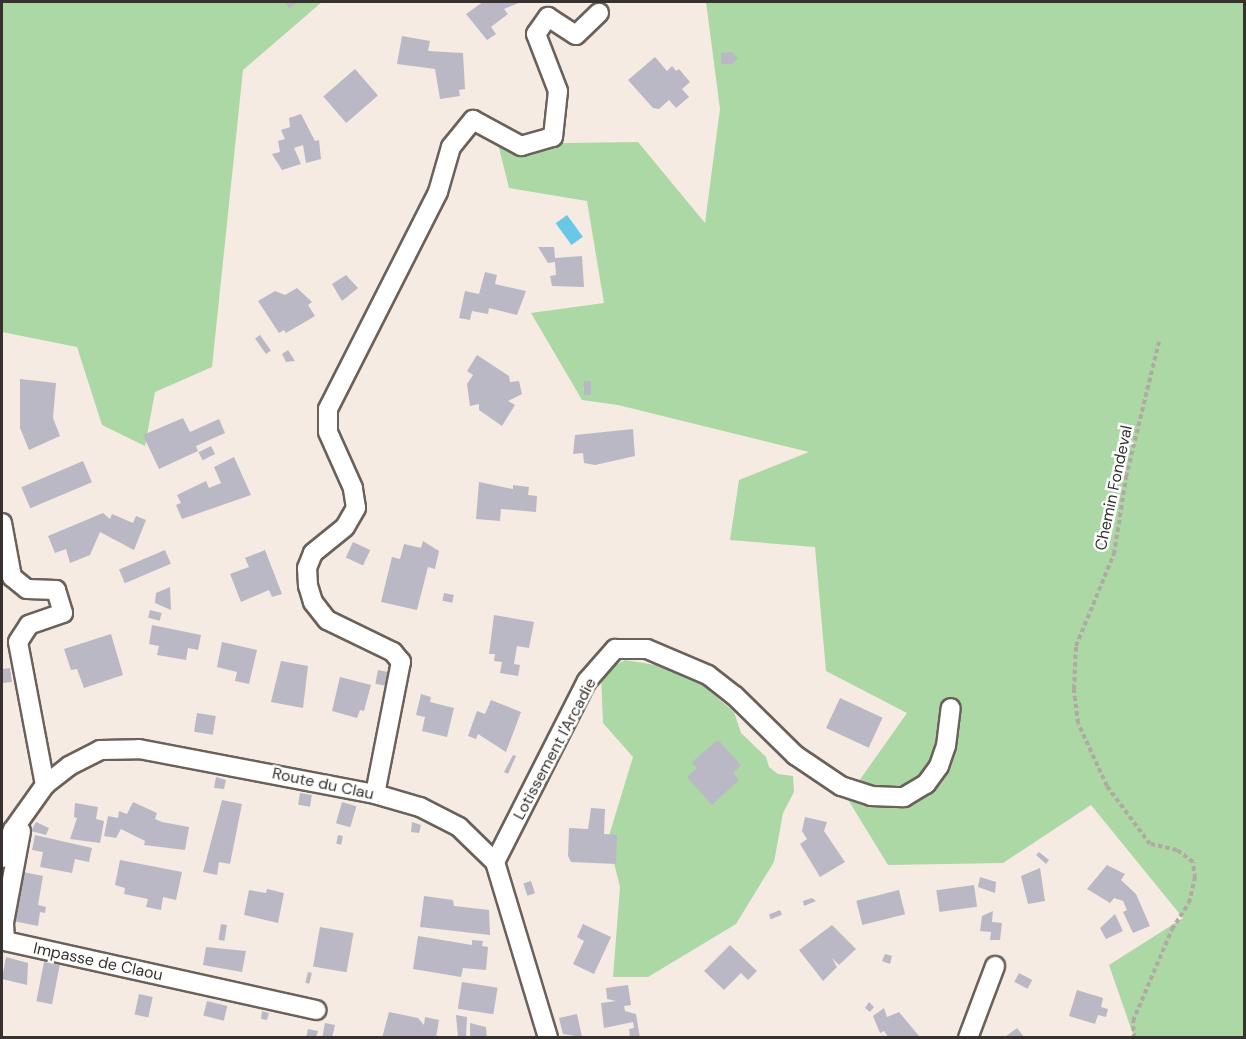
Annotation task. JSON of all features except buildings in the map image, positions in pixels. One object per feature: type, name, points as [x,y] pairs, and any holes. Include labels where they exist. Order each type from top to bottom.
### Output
[{"type":"street","points":[[375,794],[401,662],[393,652],[327,620],[313,602],[308,586],[307,568],[313,553],[345,527],[356,508],[353,488],[328,432],[328,410],[438,192],[451,147],[473,120],[521,146],[553,137],[558,91],[536,34],[548,17],[576,35],[599,13]]},
{"type":"street","points":[[2,523],[12,577],[27,589],[56,590],[63,613],[29,626],[18,642],[45,785]]},
{"type":"street","name":"Lotissement l'Arcadie","points":[[495,862],[587,681],[615,649],[647,649],[708,675],[734,695],[795,755],[841,786],[871,796],[903,797],[926,784],[939,766],[946,746],[951,708]]},
{"type":"street","name":"Route du Clau","points":[[2,858],[24,814],[45,785],[69,766],[100,750],[139,749],[375,794],[420,807],[459,826],[495,862],[548,1038]]},
{"type":"street","name":"Impasse de Claou","points":[[24,814],[4,923],[5,941],[316,1010]]},
{"type":"street","points":[[968,1038],[995,966]]},
{"type":"path","name":"Chemin Fondeval","points":[[1134,1038],[1133,1021],[1172,929],[1189,903],[1195,878],[1192,862],[1177,850],[1150,844],[1107,786],[1078,723],[1074,689],[1076,646],[1114,554],[1126,477],[1159,342]]},
{"type":"green space","points":[[2,2],[322,2],[243,70],[212,367],[155,392],[145,446],[102,425],[77,347],[2,332]]},
{"type":"green space","points":[[706,2],[1244,2],[1244,1037],[1134,1037],[1109,965],[1183,918],[1091,805],[1003,863],[888,865],[847,798],[907,713],[826,671],[815,547],[730,540],[739,480],[809,452],[618,405],[582,400],[531,313],[604,303],[587,201],[509,188],[498,144],[638,142],[705,223],[720,109]]},
{"type":"green space","points":[[625,660],[685,670],[734,712],[741,733],[766,757],[769,767],[778,774],[793,776],[794,792],[783,813],[774,862],[736,924],[648,977],[613,977],[620,887],[608,839],[633,757],[603,723],[601,673]]},
{"type":"water","points":[[567,215],[583,237],[572,245],[556,223]]}]
